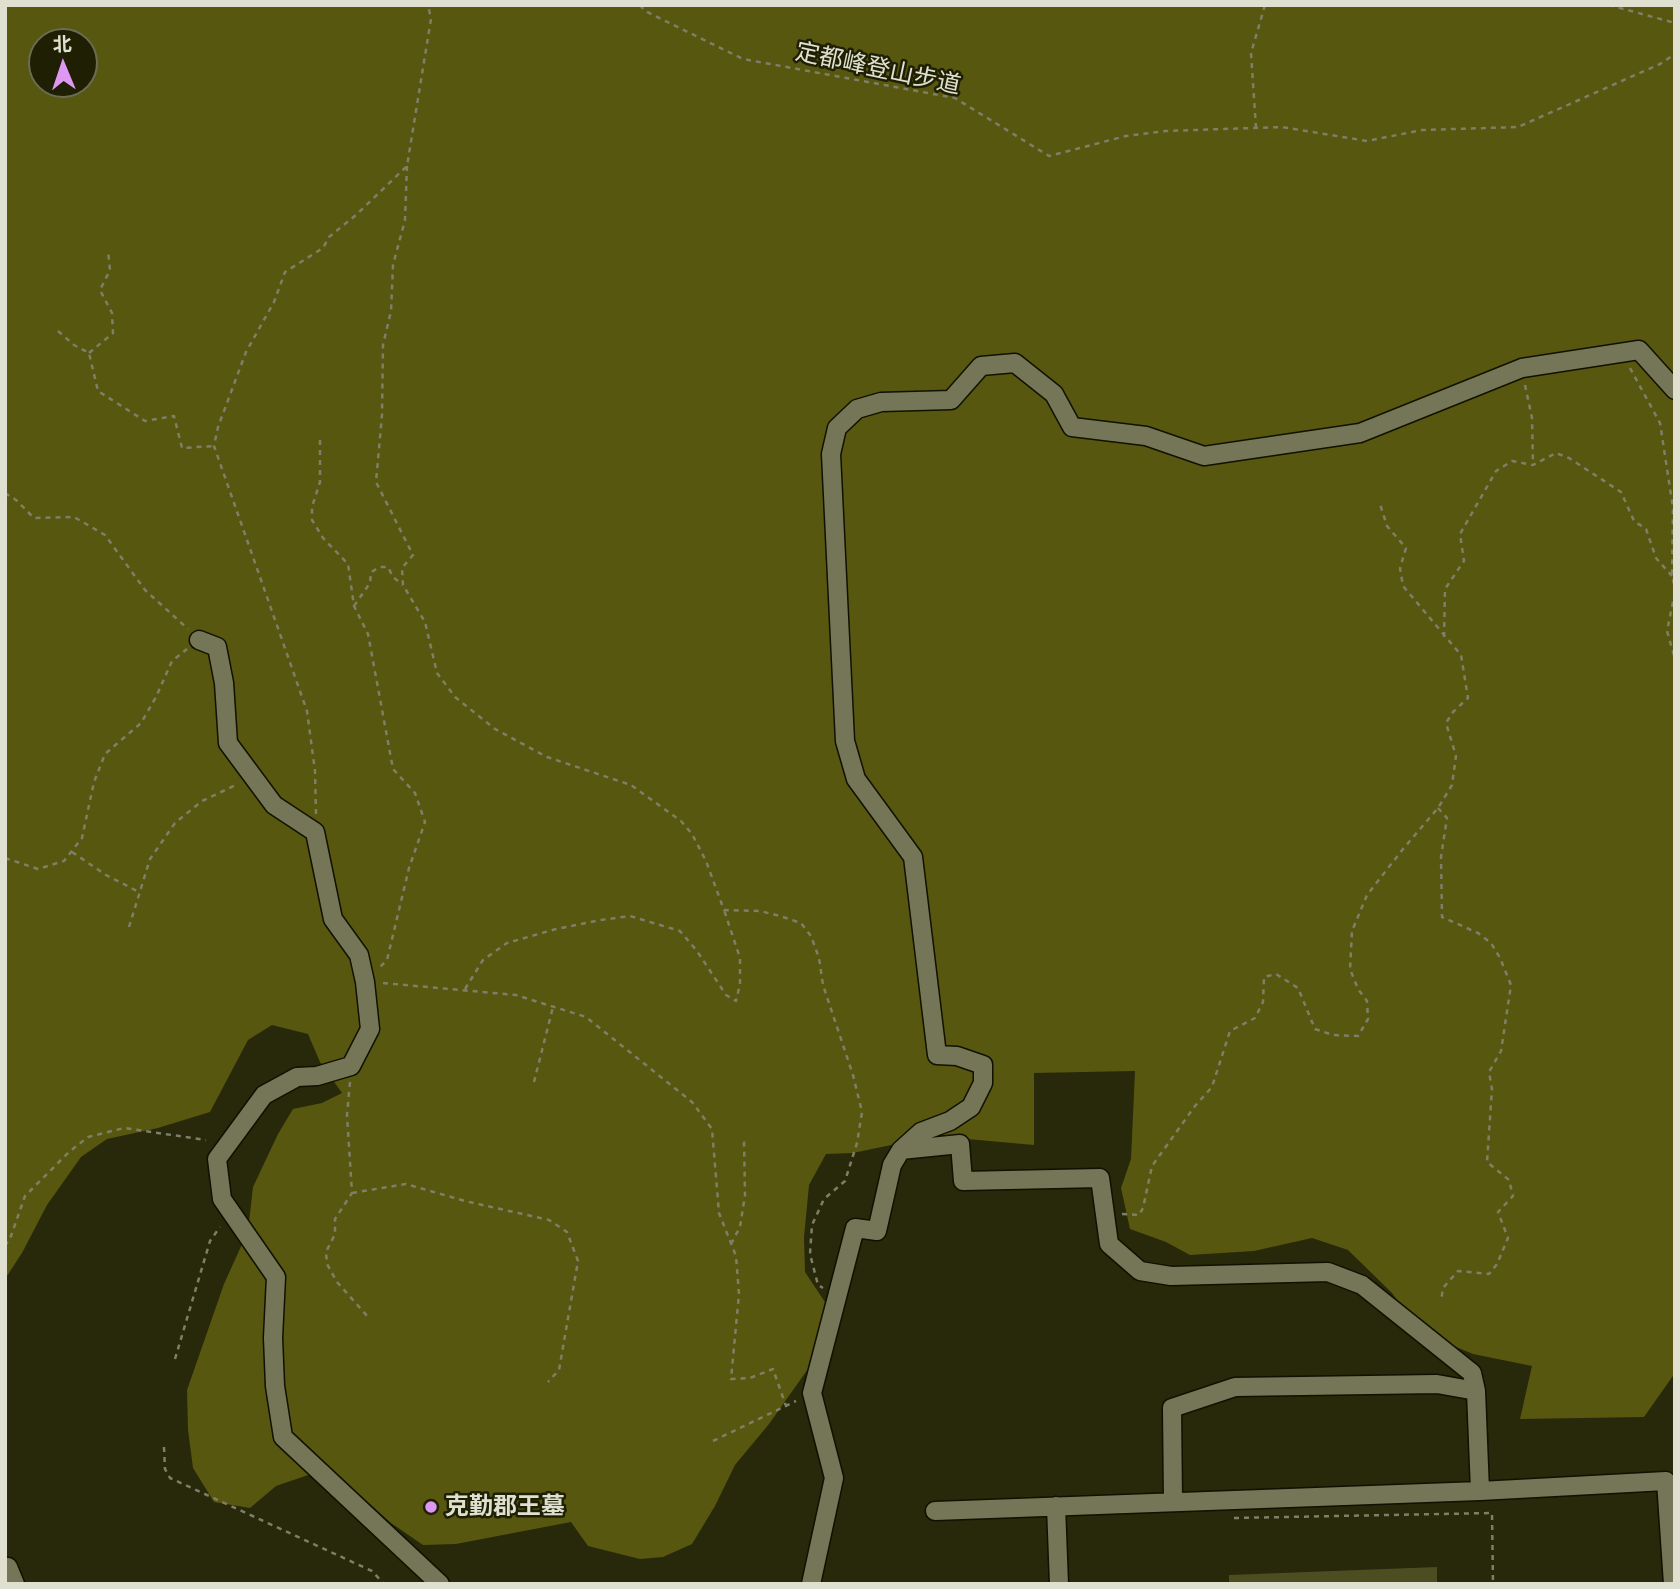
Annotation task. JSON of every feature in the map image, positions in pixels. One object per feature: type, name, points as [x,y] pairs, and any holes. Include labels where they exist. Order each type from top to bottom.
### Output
[{"type":"street","points":[[811,1584],[834,1478],[812,1394],[855,1228],[877,1231],[892,1166],[901,1150],[921,1132],[950,1121],[971,1107],[983,1083],[983,1065],[957,1056],[937,1055],[913,857],[856,779],[845,741],[831,454],[837,428],[858,409],[881,402],[951,400],[981,366],[1015,363],[1054,394],[1072,427],[1146,436],[1205,456],[1360,433],[1522,368],[1622,352],[1639,350],[1675,390]]},
{"type":"street","points":[[200,640],[216,647],[224,683],[228,743],[274,805],[315,832],[333,919],[359,955],[370,1029],[351,1066],[317,1076],[297,1077],[264,1095],[217,1159],[222,1199],[276,1277],[273,1338],[275,1386],[283,1437],[440,1584]]},
{"type":"street","points":[[901,1150],[960,1144],[963,1181],[1100,1178],[1110,1244],[1140,1271],[1171,1276],[1328,1272],[1362,1285],[1472,1373],[1476,1391],[1480,1491]]},
{"type":"street","points":[[1173,1502],[1172,1408],[1235,1387],[1437,1384],[1476,1391]]},
{"type":"street","points":[[934,1511],[1480,1491],[1666,1481],[1673,1584]]},
{"type":"street","points":[[1056,1506],[1059,1584]]},
{"type":"path","points":[[403,585],[402,568],[412,555],[376,482],[382,415],[383,345],[391,311],[393,265],[405,220],[407,166],[431,19],[428,5]]},
{"type":"path","name":"定都峰登山步道","points":[[640,5],[645,11],[743,59],[955,98],[1049,156],[1126,136],[1166,131],[1282,127],[1367,141],[1422,130],[1518,127],[1660,64],[1675,54]]},
{"type":"path","points":[[1256,128],[1251,52],[1265,5]]},
{"type":"path","points":[[1609,5],[1675,23]]},
{"type":"path","points":[[315,832],[317,802],[307,711],[214,446],[218,426],[242,364],[274,302],[285,272],[323,248],[329,237],[407,166]]},
{"type":"path","points":[[89,353],[113,333],[112,313],[100,290],[110,270],[108,251]]},
{"type":"path","points":[[58,331],[74,345],[89,353],[98,391],[145,421],[174,416],[182,448],[214,446]]},
{"type":"path","points":[[1622,352],[1660,423],[1672,508],[1672,576],[1675,590],[1667,631],[1675,659]]},
{"type":"path","points":[[1522,368],[1532,418],[1533,465]]},
{"type":"path","points":[[320,440],[320,482],[312,507],[312,520],[323,538],[348,564],[354,606],[368,634],[393,769],[415,793],[425,822],[409,868],[387,960],[365,982]]},
{"type":"path","points":[[1444,637],[1445,589],[1464,561],[1460,534],[1496,471],[1512,461],[1533,465],[1556,453],[1569,458],[1621,492],[1634,521],[1646,528],[1656,558],[1672,576]]},
{"type":"path","points":[[5,493],[34,518],[74,517],[105,535],[145,590],[200,640],[172,662],[141,723],[105,754],[93,782],[82,838],[64,861],[38,869],[5,858]]},
{"type":"path","points":[[1105,1212],[1139,1215],[1152,1166],[1195,1105],[1212,1087],[1230,1031],[1255,1018],[1263,1002],[1264,977],[1276,974],[1298,988],[1315,1029],[1333,1035],[1358,1036],[1368,1018],[1367,1001],[1358,989],[1350,969],[1352,931],[1367,895],[1437,808],[1452,785],[1456,756],[1446,723],[1468,698],[1461,655],[1403,586],[1400,568],[1406,548],[1387,526],[1380,504]]},
{"type":"path","points":[[354,606],[370,583],[371,572],[380,567],[388,567],[393,577],[403,585],[425,622],[437,673],[455,697],[495,729],[547,757],[631,785],[681,821],[692,834],[706,861],[740,958],[740,984],[736,1001],[726,995],[697,951],[680,931],[630,916],[556,929],[507,943],[483,960],[465,989]]},
{"type":"path","points":[[129,927],[150,859],[175,823],[202,802],[252,776]]},
{"type":"path","points":[[1437,808],[1447,818],[1441,857],[1442,917],[1478,933],[1491,943],[1511,985],[1501,1051],[1489,1072],[1492,1090],[1487,1163],[1509,1180],[1513,1196],[1498,1212],[1508,1238],[1497,1264],[1489,1274],[1458,1271],[1443,1288],[1441,1301]]},
{"type":"path","points":[[72,852],[106,875],[139,892]]},
{"type":"path","points":[[724,910],[760,911],[801,923],[811,936],[819,958],[822,985],[853,1075],[862,1112],[857,1143],[845,1181],[824,1199],[812,1225],[810,1254],[818,1285],[837,1297]]},
{"type":"path","points":[[365,982],[516,995],[586,1017],[692,1102],[712,1129],[719,1213],[736,1256],[739,1294],[731,1379],[750,1378],[773,1369],[786,1406]]},
{"type":"path","points":[[534,1082],[554,1006]]},
{"type":"path","points":[[351,1066],[347,1115],[352,1194],[335,1219],[335,1234],[326,1252],[327,1264],[337,1282],[369,1318]]},
{"type":"path","points":[[5,1246],[25,1196],[69,1152],[89,1137],[124,1128],[206,1140]]},
{"type":"path","points":[[731,1244],[740,1227],[745,1195],[744,1140]]},
{"type":"path","points":[[352,1194],[406,1184],[549,1220],[567,1231],[578,1261],[559,1370],[548,1382]]},
{"type":"path","points":[[175,1359],[210,1241],[231,1212]]},
{"type":"path","points":[[713,1441],[812,1394]]},
{"type":"path","points":[[164,1447],[165,1469],[170,1478],[372,1571],[384,1584]]},
{"type":"path","points":[[1230,1518],[1492,1513],[1493,1584]]},
{"type":"shaded area","points":[[5,5],[1675,5],[1675,1373],[1644,1417],[1520,1419],[1532,1366],[1473,1354],[1420,1332],[1392,1293],[1348,1250],[1312,1238],[1254,1251],[1190,1255],[1166,1242],[1130,1229],[1121,1188],[1131,1159],[1135,1071],[1034,1073],[1034,1145],[934,1136],[853,1153],[826,1154],[809,1185],[804,1237],[805,1272],[833,1314],[820,1352],[769,1424],[735,1465],[692,1544],[663,1557],[640,1559],[588,1546],[571,1522],[456,1544],[423,1545],[391,1523],[364,1499],[317,1472],[276,1486],[250,1508],[214,1502],[193,1468],[187,1390],[224,1284],[248,1231],[253,1187],[278,1134],[293,1109],[322,1103],[342,1093],[320,1062],[308,1034],[272,1025],[248,1040],[210,1112],[158,1128],[107,1139],[81,1157],[47,1205],[5,1279]]},
{"type":"shaded area","points":[[1437,1567],[1437,1584],[1229,1584],[1229,1575]]},
{"type":"place","name":"克勤郡王墓","points":[[431,1507]]}]
